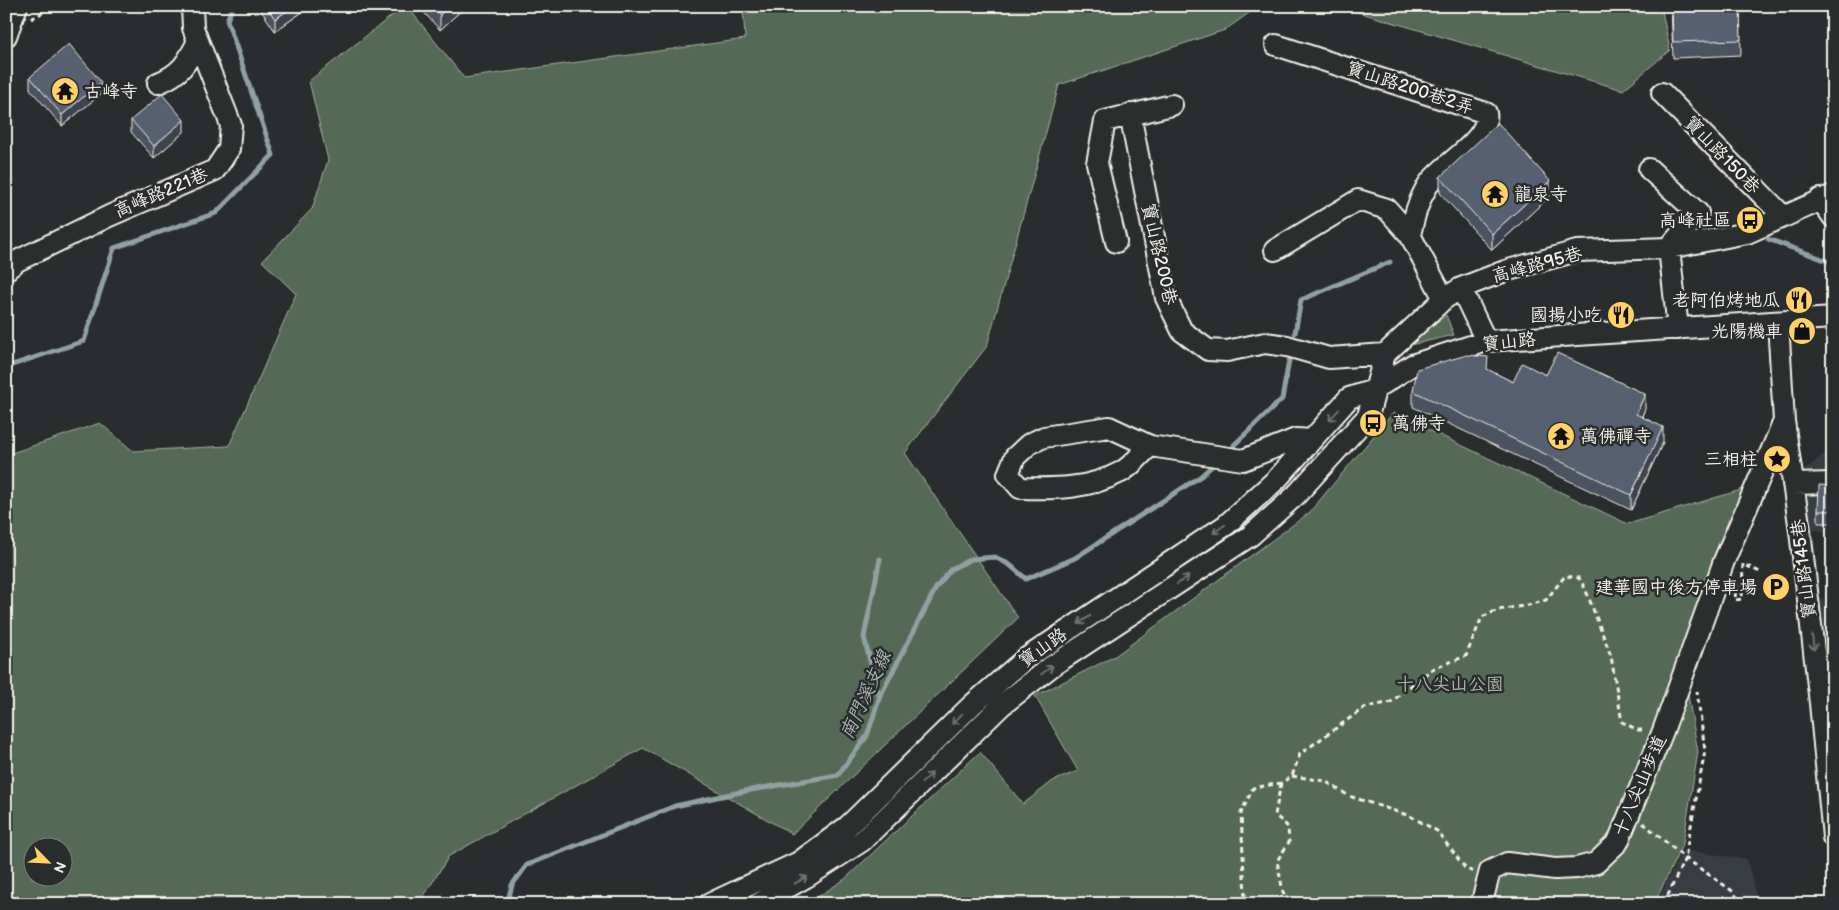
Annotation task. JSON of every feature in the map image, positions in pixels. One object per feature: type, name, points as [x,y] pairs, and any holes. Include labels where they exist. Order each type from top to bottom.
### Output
[{"type":"street","points":[[6,36],[17,6]]},
{"type":"street","name":"高峰路221巷","points":[[6,270],[17,261],[109,216],[215,170],[229,149],[230,124],[193,28],[192,6]]},
{"type":"street","points":[[158,84],[174,76],[189,60],[198,41]]},
{"type":"street","name":"寶山路200巷2弄","points":[[1276,45],[1486,113],[1488,120],[1482,132],[1429,183],[1416,208],[1410,236]]},
{"type":"street","name":"寶山路150巷","points":[[1662,93],[1783,216]]},
{"type":"street","points":[[1116,242],[1097,163],[1106,121],[1172,104]]},
{"type":"street","name":"寶山路200巷","points":[[1130,114],[1166,298],[1182,332],[1208,350],[1226,351],[1265,343],[1287,346],[1329,358],[1385,354]]},
{"type":"street","points":[[1650,169],[1698,213],[1669,248],[1678,329]]},
{"type":"street","points":[[1826,197],[1833,217]]},
{"type":"street","name":"高峰路95巷","points":[[1385,354],[1444,299],[1461,288],[1505,271],[1577,252],[1669,248],[1747,233],[1826,197]]},
{"type":"street","points":[[1275,250],[1358,200],[1387,208],[1410,236],[1444,299]]},
{"type":"street","points":[[1461,288],[1486,341]]},
{"type":"street","name":"寶山路","points":[[709,904],[799,862],[848,826],[972,704],[1025,659],[1226,524],[1277,479],[1349,398],[1374,390],[1412,365],[1486,341],[1833,318]]},
{"type":"street","name":"寶山路145巷","points":[[1778,322],[1784,421],[1820,703],[1833,837]]},
{"type":"street","points":[[1374,390],[1385,354]]},
{"type":"street","name":"寶山路","points":[[758,904],[808,876],[862,841],[1002,705],[1052,666],[1250,536],[1296,496],[1368,416],[1374,390]]},
{"type":"street","name":"寶山路145巷","points":[[1692,653],[1731,567],[1784,421]]},
{"type":"street","points":[[1150,446],[1122,472],[1090,484],[1059,490],[1020,488],[1008,474],[1015,457],[1029,444],[1044,437],[1109,427],[1150,446],[1242,460],[1296,439],[1311,440]]},
{"type":"street","points":[[1793,484],[1833,483]]},
{"type":"street","name":"十八尖山步道","points":[[1485,895],[1490,871],[1507,863],[1555,869],[1577,868],[1596,863],[1618,842],[1631,813],[1692,653]]},
{"type":"path","points":[[1736,582],[1735,600],[1742,599],[1743,564],[1762,573]]},
{"type":"path","points":[[1241,904],[1244,896],[1241,814],[1253,788],[1281,783],[1292,776],[1300,754],[1364,708],[1391,702],[1432,669],[1466,656],[1482,616],[1498,610],[1529,606],[1546,600],[1565,576],[1579,578],[1588,597],[1611,656],[1622,722],[1638,730],[1663,731]]},
{"type":"path","points":[[1664,904],[1685,858],[1705,751],[1696,682]]},
{"type":"path","points":[[1292,776],[1325,781],[1350,796],[1410,816],[1437,831],[1485,895]]},
{"type":"path","points":[[1281,783],[1276,815],[1288,827],[1289,842],[1277,861],[1283,892],[1291,904]]},
{"type":"path","points":[[1631,813],[1685,858],[1734,892],[1740,904]]},
{"type":"shaded area","points":[[1833,447],[1833,532],[1806,529],[1797,476]]},
{"type":"shaded area","points":[[1833,598],[1833,788],[1815,600]]},
{"type":"shaded area","points":[[1682,850],[1747,859],[1758,904],[1656,904]]},
{"type":"green space","points":[[404,6],[407,6],[464,78],[745,39],[743,6],[1259,6],[1225,30],[1059,85],[987,346],[905,453],[1018,618],[792,834],[643,748],[449,856],[419,904],[6,904],[6,455],[100,423],[133,451],[229,446],[296,294],[262,261],[312,209],[328,160],[309,81]]},
{"type":"green space","points":[[1337,6],[1661,6],[1670,50],[1623,90]]},
{"type":"green space","points":[[1446,315],[1454,335],[1406,346]]},
{"type":"green space","name":"十八尖山公園","points":[[1393,413],[1628,524],[1744,489],[1681,655],[1698,752],[1683,843],[1654,904],[807,904],[845,879],[980,752],[1023,804],[1053,781],[1078,771],[1035,696],[1115,656],[1309,513]]},
{"type":"building","points":[[266,6],[294,6],[275,19]]},
{"type":"building","points":[[432,6],[449,6],[440,15]]},
{"type":"building","points":[[1672,6],[1740,6],[1741,40],[1673,42]]},
{"type":"building","name":"古峰寺","points":[[69,44],[101,82],[62,115],[30,77]]},
{"type":"building","points":[[162,94],[184,120],[154,146],[131,120]]},
{"type":"building","name":"龍泉寺","points":[[1498,123],[1550,181],[1492,234],[1440,177]]},
{"type":"building","name":"萬佛禪寺","points":[[1557,353],[1645,394],[1636,414],[1663,427],[1631,495],[1413,391],[1417,369],[1467,355],[1488,357],[1487,369],[1513,382],[1522,363],[1546,375]]},
{"type":"building","points":[[1819,485],[1833,486],[1833,511],[1818,511]]},
{"type":"waterway","points":[[6,367],[84,341],[114,248],[216,213],[273,155],[227,20],[233,6]]},
{"type":"waterway","name":"南門溪支線","points":[[1768,239],[1833,263]]},
{"type":"waterway","name":"南門溪支線","points":[[1295,333],[1301,300],[1390,262]]},
{"type":"waterway","name":"南門溪支線","points":[[1234,445],[1282,399],[1289,361]]},
{"type":"waterway","name":"南門溪支線","points":[[507,904],[512,885],[527,865],[675,806],[745,791],[838,775],[867,736],[880,696],[936,588],[951,569],[971,559],[995,557],[1010,565],[1026,579],[1075,558],[1201,476],[1213,465]]},
{"type":"waterway","points":[[879,696],[864,637],[880,559]]},
{"type":"place","name":"古峰寺","points":[[65,91]]},
{"type":"place","name":"龍泉寺","points":[[1495,194]]},
{"type":"place","name":"高峰社區","points":[[1750,220]]},
{"type":"place","name":"老阿伯烤地瓜","points":[[1799,300]]},
{"type":"place","name":"國揚小吃","points":[[1621,315]]},
{"type":"place","name":"光陽機車","points":[[1802,331]]},
{"type":"place","name":"萬佛寺","points":[[1373,423]]},
{"type":"place","name":"萬佛禪寺","points":[[1561,436]]},
{"type":"place","name":"三相柱","points":[[1777,459]]},
{"type":"place","name":"建華國中後方停車場","points":[[1776,587]]}]
